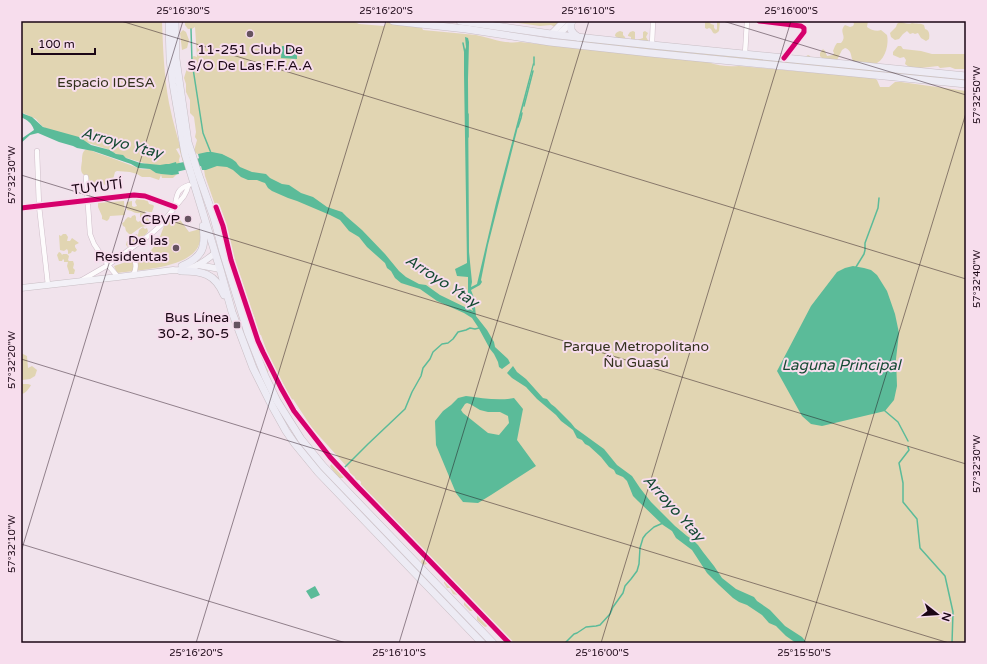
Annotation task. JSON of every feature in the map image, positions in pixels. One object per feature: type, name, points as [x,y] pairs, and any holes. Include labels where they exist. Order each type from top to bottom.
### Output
[{"type":"highway","points":[[165,21],[167,68],[170,96],[176,126],[188,152],[194,174],[214,218],[248,333],[265,376],[277,401],[292,426],[323,466],[493,643]]},
{"type":"highway","points":[[169,21],[170,59],[181,136]]},
{"type":"highway","points":[[175,21],[176,59],[188,142]]},
{"type":"highway","points":[[179,21],[182,73],[189,124],[188,152]]},
{"type":"highway","points":[[393,21],[466,29],[550,42],[966,84]]},
{"type":"highway","points":[[465,21],[578,37],[966,76]]},
{"type":"highway","points":[[569,22],[570,30],[578,37]]},
{"type":"highway","points":[[516,36],[525,35],[553,39],[554,34]]},
{"type":"highway","points":[[194,174],[191,185],[216,253],[232,312]]},
{"type":"highway","points":[[210,209],[218,244],[216,253]]},
{"type":"highway","points":[[179,269],[192,262],[199,255],[203,246],[205,235],[202,212]]},
{"type":"highway","points":[[179,269],[202,272],[214,279],[222,290],[232,312],[251,363],[264,392],[278,418],[296,444],[327,481],[482,643]]},
{"type":"highway","points":[[220,269],[228,278],[243,323],[248,333]]},
{"type":"main road","points":[[554,34],[569,22]]},
{"type":"main road","points":[[198,265],[216,253]]},
{"type":"main road","points":[[21,288],[133,276],[179,269],[189,265],[220,269]]},
{"type":"street","points":[[652,45],[653,21]]},
{"type":"street","points":[[745,54],[747,21]]},
{"type":"street","points":[[759,21],[801,26],[804,28],[804,32],[784,58]]},
{"type":"street","points":[[37,151],[39,206],[48,285]]},
{"type":"street","points":[[86,177],[90,234],[108,265],[118,278]]},
{"type":"street","points":[[78,282],[108,265],[152,234],[175,207],[177,194],[182,188],[191,185]]},
{"type":"street","name":"TUYUTÍ","points":[[21,208],[134,195],[145,196],[175,207]]},
{"type":"street","points":[[126,252],[131,255],[136,263],[133,276]]},
{"type":"green space","name":"Espacio IDESA","points":[[21,21],[162,21],[167,93],[172,119],[186,166],[184,166],[179,148],[176,149],[180,156],[179,160],[181,167],[178,168],[177,174],[173,178],[162,178],[161,175],[159,180],[150,177],[142,177],[130,172],[117,171],[115,172],[112,183],[107,185],[100,184],[94,189],[91,188],[89,179],[81,170],[85,150],[90,150],[139,169],[150,169],[161,174],[157,167],[120,156],[107,149],[48,130],[36,119],[21,112]]},
{"type":"green space","name":"Parque Metropolitano Ñu Guasú","points":[[185,21],[353,21],[359,24],[384,26],[388,21],[392,21],[401,26],[405,25],[422,28],[423,30],[476,35],[506,42],[520,42],[708,62],[724,66],[874,78],[877,80],[880,87],[889,87],[895,82],[901,82],[966,91],[966,643],[513,643],[462,593],[457,595],[453,594],[450,588],[447,588],[444,580],[448,576],[431,560],[424,565],[422,564],[421,561],[424,553],[423,549],[410,538],[407,533],[397,526],[397,523],[390,515],[388,516],[370,496],[360,488],[361,482],[359,480],[354,480],[355,477],[312,428],[293,399],[288,399],[281,392],[285,387],[274,369],[268,372],[264,368],[263,353],[267,352],[261,335],[257,334],[253,321],[255,319],[250,308],[249,301],[244,293],[241,278],[239,278],[234,261],[229,252],[230,248],[205,176],[202,156],[194,151],[197,140],[195,137],[196,132],[194,117],[190,113],[190,100],[186,92],[184,78],[188,65],[190,65],[191,69],[193,69],[192,57],[197,57],[195,27],[188,29],[185,25]]},
{"type":"green space","points":[[504,21],[560,21],[555,27],[551,25],[540,26]]},
{"type":"green space","points":[[706,21],[714,25],[716,30],[717,22],[720,21],[719,31],[715,34],[711,29],[705,28]]},
{"type":"green space","points":[[853,21],[868,21],[867,27],[878,31],[881,30],[887,35],[888,42],[885,54],[877,63],[856,63],[852,59],[850,51],[845,48],[842,50],[837,60],[830,60],[820,56],[823,49],[827,56],[833,55],[833,51],[837,43],[841,43],[843,41],[843,27],[845,25],[850,27],[853,26]]},
{"type":"green space","points":[[900,21],[908,24],[912,23],[924,25],[925,29],[929,32],[929,39],[926,41],[921,38],[918,33],[910,34],[907,31],[899,39],[895,40],[891,37],[890,33]]},
{"type":"green space","points":[[183,30],[186,32],[189,40],[187,48],[182,50],[180,33]]},
{"type":"green space","points":[[620,31],[623,32],[626,40],[631,40],[631,37],[628,36],[630,32],[635,32],[635,39],[637,40],[643,38],[643,32],[645,31],[648,33],[646,37],[649,42],[805,57],[808,55],[810,56],[811,60],[966,78],[966,81],[594,44],[569,40],[618,38],[615,35]]},
{"type":"green space","points":[[898,46],[901,46],[903,49],[932,54],[966,54],[966,69],[955,69],[950,67],[940,68],[938,66],[912,69],[905,64],[906,60],[904,57],[900,58],[893,55],[893,52]]},
{"type":"green space","points":[[138,196],[147,199],[149,204],[154,206],[152,212],[145,211],[150,222],[147,226],[141,227],[130,235],[122,223],[128,217],[131,218],[135,215],[138,222],[142,222],[140,213],[127,210],[126,206],[127,202],[132,201],[132,206],[137,206],[135,202]]},
{"type":"green space","points":[[108,199],[110,202],[124,201],[125,215],[110,216],[107,221],[102,219],[98,207],[98,200]]},
{"type":"green space","points":[[172,217],[178,217],[189,232],[200,229],[200,242],[192,254],[184,260],[162,267],[117,273],[114,266],[147,255],[158,242],[164,226]]},
{"type":"green space","points":[[143,227],[145,229],[147,228],[148,231],[146,234],[134,242],[129,248],[126,245],[127,241],[131,240],[132,236],[136,234],[138,235],[139,230]]},
{"type":"green space","points":[[66,234],[68,237],[67,241],[70,241],[72,238],[79,243],[75,245],[77,250],[75,252],[72,251],[68,254],[67,249],[64,251],[60,250],[59,235],[61,236]]},
{"type":"green space","points":[[59,252],[62,255],[67,254],[69,256],[68,260],[73,261],[73,268],[75,270],[74,274],[69,274],[67,266],[68,262],[64,262],[63,259],[62,261],[59,261],[57,255]]},
{"type":"green space","points":[[21,353],[27,356],[28,368],[32,366],[37,370],[35,376],[30,379],[22,380],[23,384],[31,385],[27,391],[21,394]]},
{"type":"green space","points":[[334,461],[337,461],[345,467],[345,474],[343,478],[338,478],[330,466]]},
{"type":"green space","points":[[464,602],[472,602],[475,608],[474,611],[470,611],[464,605]]},
{"type":"green space","points":[[478,613],[483,615],[488,620],[490,623],[488,626],[485,627],[477,620]]},
{"type":"water","points":[[465,37],[468,38],[469,42],[469,252],[472,282],[471,287],[477,284],[496,203],[533,63],[534,64],[488,245],[481,280],[482,282],[480,285],[471,290],[474,298],[476,316],[487,330],[494,342],[495,347],[508,359],[510,363],[502,369],[499,367],[494,354],[472,318],[437,301],[420,289],[401,283],[387,268],[385,263],[367,247],[359,237],[349,231],[340,220],[272,191],[265,183],[257,180],[248,180],[241,177],[227,167],[217,166],[202,170],[198,154],[212,152],[222,154],[232,159],[240,167],[252,172],[266,174],[270,178],[282,184],[289,185],[301,193],[313,197],[327,207],[342,212],[362,230],[406,277],[419,284],[426,285],[440,295],[473,311],[468,293],[468,277],[457,276],[455,269],[467,263],[464,74],[464,53],[466,47]]},
{"type":"water","points":[[282,46],[297,47],[297,59],[281,58]]},
{"type":"water","points":[[21,112],[32,117],[43,127],[79,137],[91,145],[110,150],[116,154],[123,155],[126,158],[140,163],[160,165],[176,162],[179,174],[161,174],[150,169],[138,168],[131,164],[93,151],[59,142],[38,133],[30,135],[21,143],[21,139],[34,130],[29,122],[21,117]]},
{"type":"water","name":"Laguna Principal","points":[[853,266],[871,270],[877,275],[887,291],[895,314],[899,333],[896,359],[897,386],[894,400],[885,411],[822,426],[811,424],[802,416],[777,371],[811,306],[837,272]]},
{"type":"water","points":[[513,366],[543,398],[547,399],[575,428],[604,449],[617,465],[632,476],[651,502],[675,526],[698,545],[722,578],[736,589],[754,597],[757,601],[770,610],[785,626],[802,637],[807,643],[796,643],[776,626],[769,623],[762,615],[733,598],[719,585],[707,573],[692,550],[676,538],[672,531],[663,525],[633,496],[627,481],[623,477],[616,474],[601,457],[582,440],[577,438],[573,430],[561,421],[526,387],[507,373]]},
{"type":"water","points":[[466,396],[496,399],[514,398],[523,409],[517,440],[536,466],[478,503],[463,502],[456,493],[436,445],[435,421],[443,411],[458,398]],"holes":[[[465,404],[470,404],[480,410],[500,412],[508,416],[509,423],[499,435],[488,433],[461,410]]]},
{"type":"water","points":[[315,586],[320,595],[311,599],[306,591]]},
{"type":"waterway","points":[[191,29],[192,62],[203,133],[211,153]]},
{"type":"waterway","points":[[463,43],[465,53]]},
{"type":"waterway","points":[[534,57],[534,65]]},
{"type":"waterway","points":[[524,106],[533,71]]},
{"type":"waterway","points":[[518,127],[522,113]]},
{"type":"waterway","points":[[468,114],[468,137]]},
{"type":"waterway","name":"Arroyo Ytay","points":[[168,169],[211,160]]},
{"type":"waterway","points":[[856,267],[864,254],[865,243],[878,208],[879,198]]},
{"type":"waterway","points":[[344,468],[405,409],[421,376],[423,368],[433,352],[442,344],[448,343],[458,332],[470,328],[479,328]]},
{"type":"waterway","points":[[885,411],[898,422],[908,441]]},
{"type":"waterway","points":[[908,447],[909,450],[899,463],[903,483],[903,502],[917,519],[920,548],[945,576],[953,612],[952,643]]},
{"type":"waterway","points":[[565,643],[574,634],[586,627],[600,625],[610,614],[623,593],[625,586],[637,571],[643,538],[654,527],[663,523]]},
{"type":"cycle path","points":[[759,21],[801,26],[804,28],[804,32],[784,58]]},
{"type":"cycle path","points":[[21,208],[134,195],[145,196],[175,207]]},
{"type":"cycle path","points":[[216,207],[223,226],[231,260],[258,341],[294,411],[330,457],[509,643]]},
{"type":"place","name":"11-251 Club De S/O De Las F.F.A.A","points":[[250,34]]},
{"type":"place","name":"CBVP","points":[[188,219]]},
{"type":"place","name":"De las Residentas","points":[[176,248]]},
{"type":"place","name":"Bus Línea 30-2, 30-5","points":[[237,325]]}]
